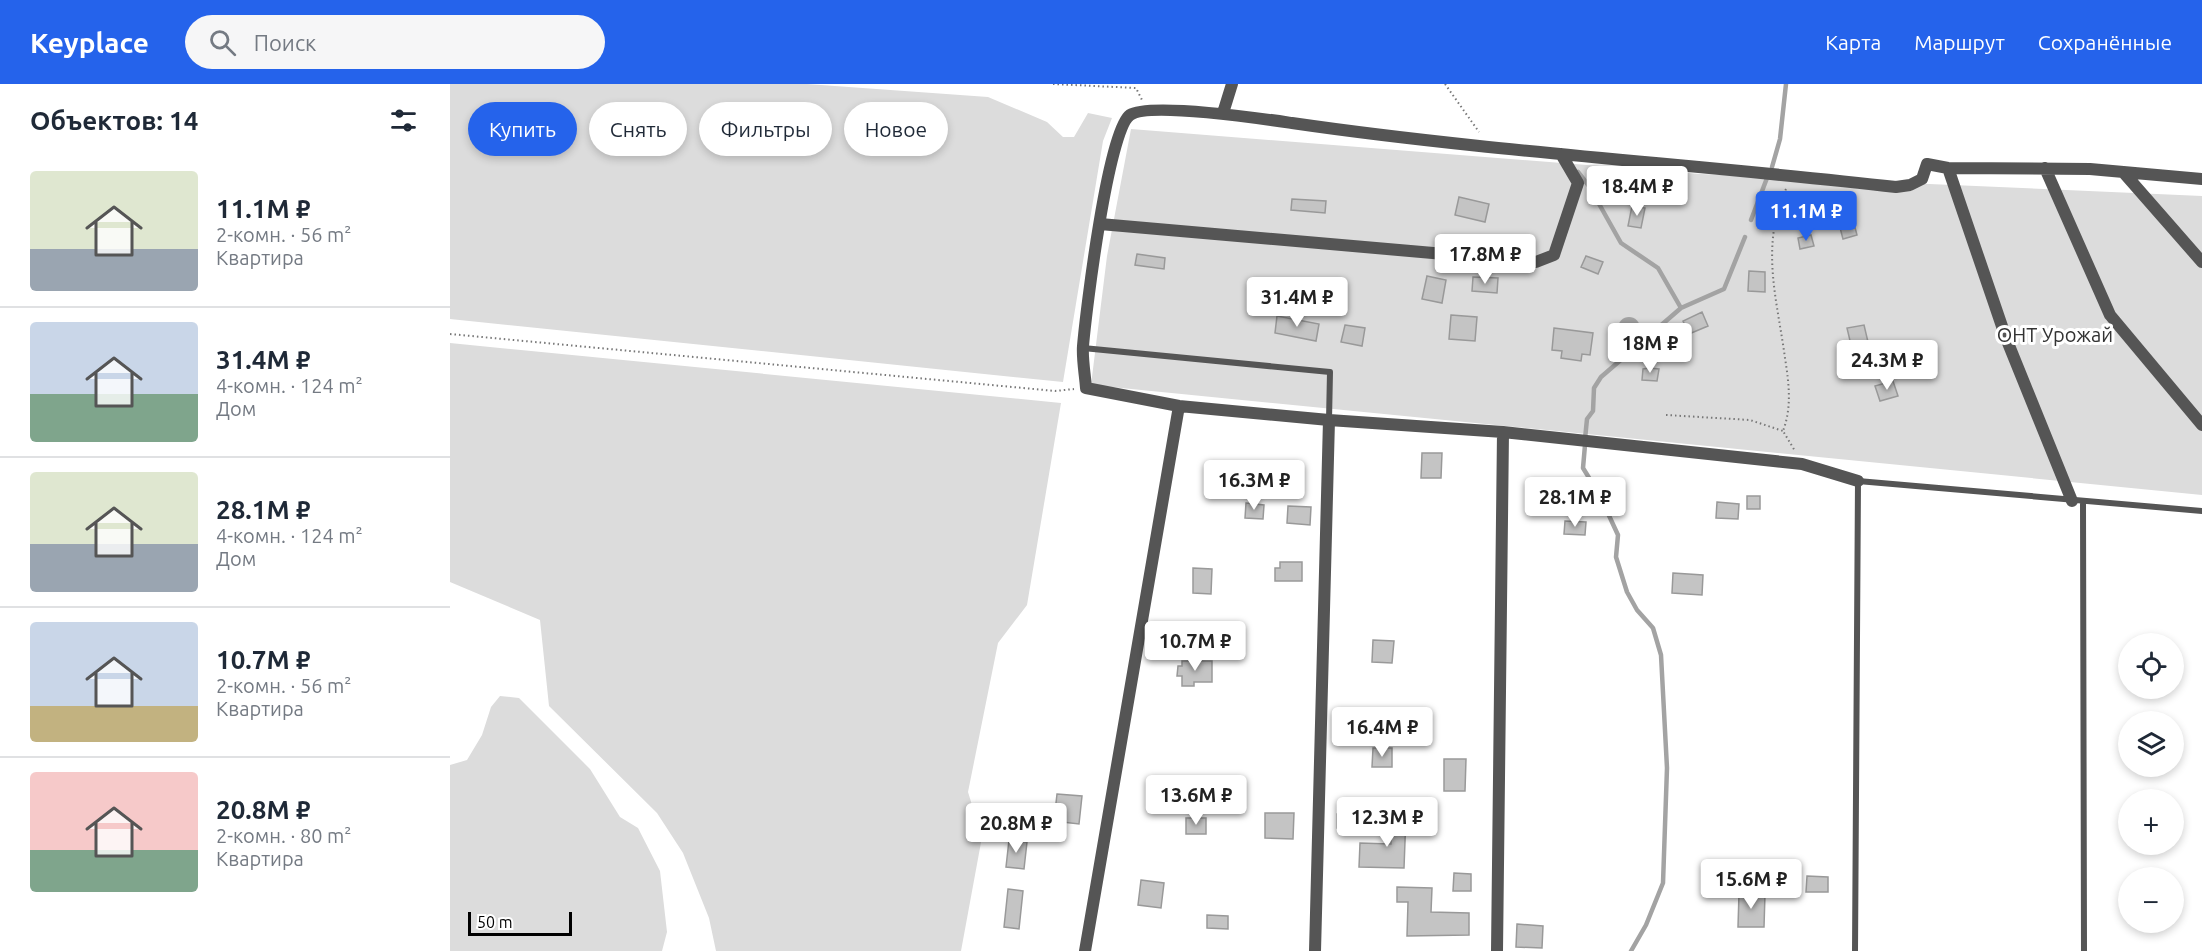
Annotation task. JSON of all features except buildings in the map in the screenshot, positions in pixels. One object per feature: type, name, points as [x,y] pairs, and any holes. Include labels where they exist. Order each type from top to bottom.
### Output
[{"type":"street","points":[[1223,112],[1232,84]]},
{"type":"street","points":[[1858,481],[1802,464],[1503,432],[1329,420],[1179,405],[1086,388],[1083,348],[1100,224],[1114,148],[1122,122],[1132,113],[1146,111],[1223,112],[1478,146],[1792,175],[1896,188],[1923,179],[1927,164],[1948,168],[2044,168],[2202,179]]},
{"type":"street","points":[[1100,224],[1536,262],[1554,255],[1578,183],[1561,154]]},
{"type":"street","points":[[1948,168],[2006,338],[2078,502]]},
{"type":"street","points":[[2044,168],[2110,315],[2202,425]]},
{"type":"street","points":[[2124,173],[2202,262]]},
{"type":"street","points":[[1085,951],[1179,405]]},
{"type":"street","points":[[1315,951],[1329,420]]},
{"type":"street","points":[[1497,951],[1503,432]]},
{"type":"lane","points":[[1083,348],[1330,372],[1329,420]]},
{"type":"lane","points":[[1855,951],[1858,481],[2078,502],[2202,511]]},
{"type":"lane","points":[[2078,502],[2084,951]]},
{"type":"path","points":[[1053,84],[1136,88],[1146,111]]},
{"type":"path","points":[[1445,84],[1479,129],[1478,146]]},
{"type":"path","points":[[1783,431],[1790,412],[1788,377],[1771,255],[1772,228],[1792,175]]},
{"type":"path","points":[[450,334],[1055,391],[1086,388]]},
{"type":"path","points":[[1666,415],[1750,420],[1783,431],[1802,464]]},
{"type":"green space","points":[[450,84],[807,84],[988,97],[1047,122],[1063,137],[1074,137],[1088,113],[1112,118],[1103,141],[1063,382],[450,319]]},
{"type":"green space","name":"ОНТ Урожай","points":[[1131,129],[1701,174],[2202,196],[2202,495],[1091,385],[1107,256]]},
{"type":"green space","points":[[450,343],[1061,403],[1027,605],[998,643],[968,792],[982,837],[961,951],[716,951],[709,918],[683,853],[657,813],[549,706],[540,620],[450,582]]},
{"type":"green space","points":[[500,696],[519,698],[590,769],[620,817],[638,828],[660,871],[667,932],[662,951],[450,951],[450,765],[467,760],[482,735],[491,707]]},
{"type":"shaded area","points":[[1629,317],[1639,324],[1640,328],[1633,338],[1629,339],[1619,332],[1618,328],[1625,318]]},
{"type":"waterway","points":[[1772,167],[1780,139],[1786,84]]},
{"type":"waterway","points":[[1578,172],[1589,186],[1621,243],[1658,268],[1681,308]]},
{"type":"waterway","points":[[1751,220],[1767,178]]},
{"type":"waterway","points":[[1585,439],[1587,419],[1593,411],[1594,388],[1601,377],[1681,308],[1724,289],[1745,237]]},
{"type":"waterway","points":[[1585,445],[1583,468],[1599,494],[1618,535],[1616,557],[1627,592],[1637,610],[1653,628],[1661,655],[1667,768],[1663,883],[1646,925],[1631,951]]}]
